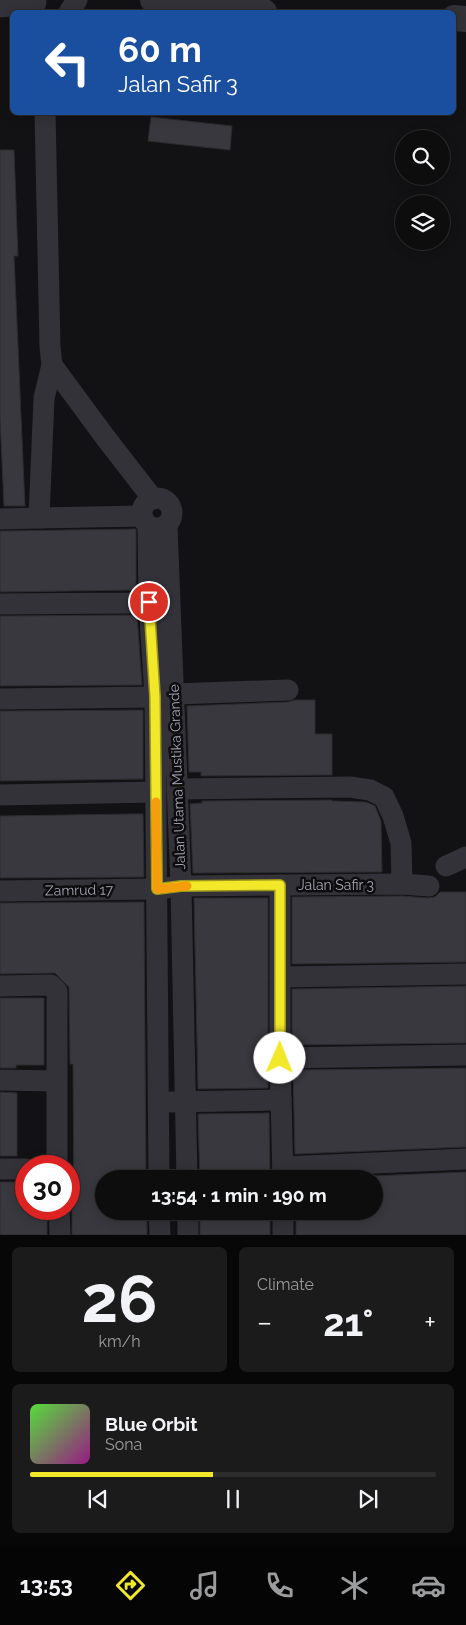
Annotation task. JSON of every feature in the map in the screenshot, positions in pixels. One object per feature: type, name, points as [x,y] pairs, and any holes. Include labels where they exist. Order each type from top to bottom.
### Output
[{"type":"street","points":[[153,0],[178,7],[230,10]]},
{"type":"street","points":[[0,7],[36,5]]},
{"type":"street","points":[[39,518],[44,398],[52,365],[50,347],[45,115]]},
{"type":"street","points":[[52,365],[153,517]]},
{"type":"street","points":[[0,519],[153,517]]},
{"type":"street","name":"Jalan Utama Mustika Grande","points":[[153,517],[149,602],[165,695]]},
{"type":"street","name":"Jalan Utama Mustika Grande","points":[[153,517],[165,695],[166,791],[157,889],[159,1170]]},
{"type":"street","points":[[0,604],[149,602]]},
{"type":"street","points":[[0,699],[288,690]]},
{"type":"street","points":[[0,795],[350,787],[370,790],[384,797],[394,816],[401,843],[402,884]]},
{"type":"street","name":"Jalan Utama Mustika Grande","points":[[166,791],[181,886],[187,1170]]},
{"type":"street","points":[[446,866],[466,857]]},
{"type":"street","name":"Jalan Safir 3","points":[[157,889],[181,886],[402,884],[429,886]]},
{"type":"street","points":[[280,885],[280,1058],[283,1170]]},
{"type":"street","name":"Zamrud 17","points":[[0,891],[157,889]]},
{"type":"street","points":[[280,977],[466,974]]},
{"type":"street","points":[[0,986],[51,985],[57,991],[57,1155]]},
{"type":"street","points":[[280,1058],[466,1055]]},
{"type":"street","points":[[0,1080],[56,1081]]},
{"type":"street","points":[[159,1102],[281,1100]]},
{"type":"street","points":[[322,1170],[466,1159]]},
{"type":"street","points":[[0,1169],[15,1169]]},
{"type":"street","points":[[59,1220],[60,1235]]},
{"type":"street","points":[[160,1220],[160,1235]]},
{"type":"street","points":[[188,1220],[188,1235]]},
{"type":"street","points":[[283,1220],[283,1235]]},
{"type":"building","points":[[151,117],[232,126],[230,150],[148,141]]},
{"type":"building","points":[[0,150],[14,150],[18,256],[14,256],[25,506],[4,506],[0,418]]},
{"type":"building","points":[[136,529],[136,590],[0,592],[0,531]]},
{"type":"building","points":[[137,615],[142,685],[0,686],[0,616]]},
{"type":"building","points":[[315,700],[315,734],[332,734],[332,775],[201,776],[201,772],[189,772],[187,706],[288,702]]},
{"type":"building","points":[[143,710],[143,779],[0,781],[0,711]]},
{"type":"building","points":[[332,800],[366,802],[375,806],[381,821],[382,872],[193,873],[190,804],[202,803],[202,801]]},
{"type":"building","points":[[143,814],[144,877],[0,878],[0,816]]},
{"type":"building","points":[[440,892],[466,892],[466,962],[292,964],[292,897],[402,896],[428,898],[435,897]]},
{"type":"building","points":[[194,898],[268,898],[268,1088],[198,1089]]},
{"type":"building","points":[[144,902],[146,1170],[95,1170],[95,1220],[147,1220],[147,1235],[72,1235],[72,1220],[80,1220],[80,1155],[74,1155],[73,1064],[70,1064],[69,987],[55,973],[0,974],[0,903]]},
{"type":"building","points":[[466,986],[466,1043],[292,1045],[292,989]]},
{"type":"building","points":[[0,998],[44,998],[44,1065],[16,1065],[16,1068],[0,1068]]},
{"type":"building","points":[[466,1068],[466,1147],[295,1154],[293,1070]]},
{"type":"building","points":[[0,1092],[17,1093],[17,1155],[0,1156]]},
{"type":"building","points":[[269,1113],[270,1170],[200,1170],[198,1114]]},
{"type":"building","points":[[466,1172],[466,1235],[296,1235],[296,1220],[383,1220],[383,1176]]},
{"type":"building","points":[[0,1182],[15,1182],[15,1220],[47,1220],[47,1235],[0,1235]]},
{"type":"building","points":[[200,1220],[270,1220],[270,1235],[200,1235]]},
{"type":"slow traffic","points":[[156,802],[157,889],[187,886]]},
{"type":"route","points":[[149,602],[155,697],[157,889],[181,886],[280,885],[280,1058]]}]
